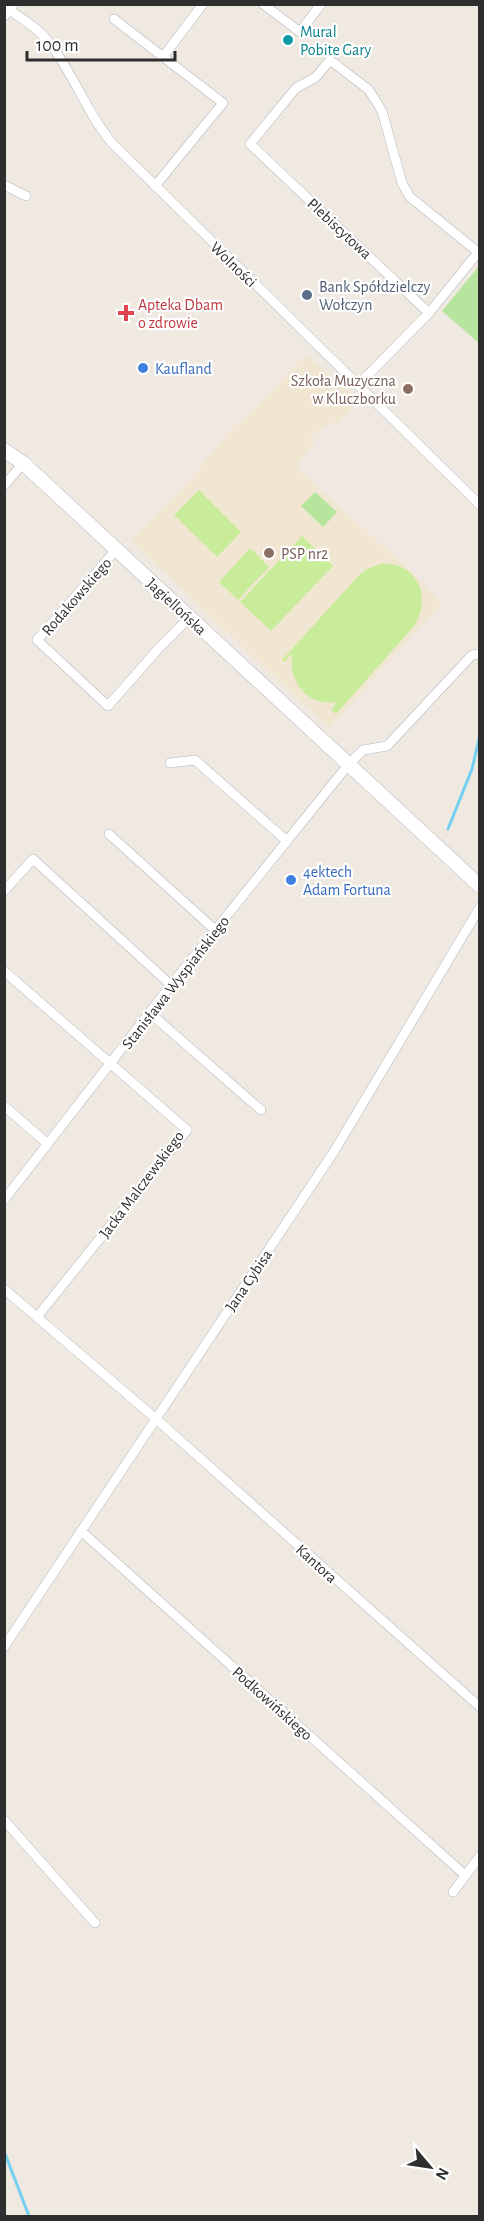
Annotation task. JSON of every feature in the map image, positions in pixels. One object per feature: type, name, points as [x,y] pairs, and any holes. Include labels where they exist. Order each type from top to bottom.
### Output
[{"type":"street","points":[[163,57],[203,4]]},
{"type":"street","points":[[263,4],[300,32],[321,4]]},
{"type":"street","name":"Wolności","points":[[8,9],[47,39],[63,63],[96,125],[112,143],[480,505]]},
{"type":"street","points":[[114,19],[223,103],[155,186]]},
{"type":"street","name":"Plebiscytowa","points":[[429,313],[250,144],[296,88],[316,77],[330,60],[369,90],[382,111],[402,183],[410,197],[479,251]]},
{"type":"street","points":[[4,185],[26,196]]},
{"type":"street","points":[[358,385],[429,313],[479,251]]},
{"type":"street","name":"Jagiellońska","points":[[4,450],[23,463],[480,886]]},
{"type":"street","points":[[4,486],[23,463]]},
{"type":"street","name":"Rodakowskiego","points":[[116,550],[37,640],[100,699],[108,706],[189,618]]},
{"type":"street","points":[[348,765],[363,750],[387,746],[472,655],[480,654]]},
{"type":"street","points":[[170,763],[195,760],[287,841]]},
{"type":"street","name":"Stanisława Wyspiańskiego","points":[[4,1200],[171,985],[348,765]]},
{"type":"street","points":[[110,834],[215,930]]},
{"type":"street","points":[[4,891],[33,859],[171,985]]},
{"type":"street","name":"Jana Cybisa","points":[[4,1647],[335,1150],[480,907]]},
{"type":"street","points":[[4,971],[111,1064]]},
{"type":"street","points":[[150,1013],[261,1110]]},
{"type":"street","name":"Jacka Malczewskiego","points":[[37,1317],[187,1130],[111,1064]]},
{"type":"street","points":[[4,1106],[48,1144]]},
{"type":"street","name":"Kantora","points":[[4,1289],[155,1418],[480,1707]]},
{"type":"street","name":"Podkowińskiego","points":[[81,1531],[465,1875]]},
{"type":"street","points":[[4,1820],[95,1923]]},
{"type":"street","points":[[453,1892],[480,1856]]},
{"type":"shaded area","points":[[306,354],[358,401],[336,426],[331,421],[317,434],[313,430],[310,433],[316,440],[296,467],[425,584],[441,604],[329,728],[131,541],[194,475],[230,430],[253,410]]},
{"type":"green space","points":[[479,266],[479,343],[442,311]]},
{"type":"green space","points":[[199,490],[241,532],[217,557],[174,515]]},
{"type":"green space","points":[[315,492],[337,512],[323,527],[301,506]]},
{"type":"green space","points":[[302,536],[333,566],[271,631],[240,602]]},
{"type":"green space","points":[[250,548],[269,567],[238,600],[219,582]]},
{"type":"green space","points":[[381,564],[404,568],[412,575],[421,593],[420,614],[415,625],[336,714],[331,710],[337,702],[317,701],[302,690],[293,674],[292,654],[284,662],[282,660],[360,574]]},
{"type":"waterway","points":[[448,829],[472,769],[480,735]]},
{"type":"waterway","points":[[4,2151],[29,2216]]},
{"type":"place","name":"Mural Pobite Gary","points":[[288,40]]},
{"type":"place","name":"Bank Spółdzielczy Wołczyn","points":[[307,295]]},
{"type":"place","name":"Apteka Dbam o zdrowie","points":[[126,313]]},
{"type":"place","name":"Kaufland","points":[[143,368]]},
{"type":"place","name":"Szkoła Muzyczna w Kluczborku","points":[[408,389]]},
{"type":"place","name":"PSP nr2","points":[[269,553]]},
{"type":"place","name":"4ektech Adam Fortuna","points":[[291,880]]}]
